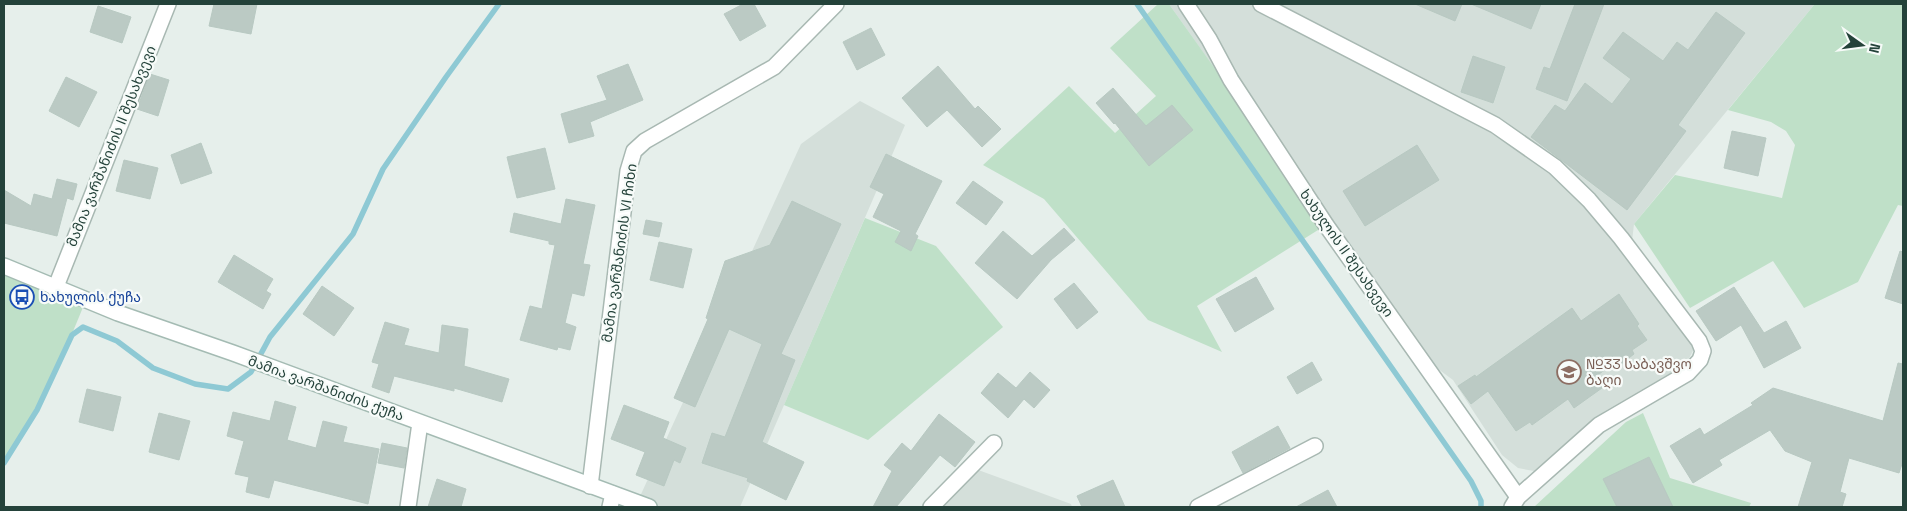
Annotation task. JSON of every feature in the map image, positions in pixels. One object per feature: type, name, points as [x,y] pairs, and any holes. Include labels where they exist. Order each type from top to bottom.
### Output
[{"type":"street","name":"მამია ვარშანიძის II შესახვევი","points":[[55,289],[168,4]]},
{"type":"street","name":"მამია ვარშანიძის VI ჩიხი","points":[[590,486],[628,171],[634,151],[645,141],[774,67],[836,4]]},
{"type":"street","name":"ხახულის II შესახვევი","points":[[1186,4],[1209,39],[1231,80],[1326,225],[1515,502]]},
{"type":"street","points":[[1261,4],[1496,125],[1555,168],[1589,200],[1621,238],[1700,341],[1703,351],[1700,360],[1688,373],[1599,425],[1515,502]]},
{"type":"street","name":"მამია ვარშანიძის ქუჩა","points":[[5,269],[118,313],[233,353],[590,486],[612,501],[650,507]]},
{"type":"street","points":[[408,507],[420,423]]},
{"type":"street","points":[[931,507],[994,443]]},
{"type":"street","points":[[1198,507],[1315,446]]},
{"type":"shaded area","points":[[1169,4],[1814,5],[1634,224],[1630,259],[1696,345],[1686,364],[1605,411],[1534,471],[1518,468],[1502,455],[1453,380],[1414,351]]},
{"type":"shaded area","points":[[860,101],[905,125],[740,507],[611,507],[613,494],[637,503],[801,144]]},
{"type":"shaded area","points":[[970,467],[1071,504],[1072,507],[931,507]]},
{"type":"green space","points":[[1158,4],[1169,4],[1326,225],[1197,306],[1222,352],[1148,320],[1044,199],[983,165],[1069,86],[1115,133],[1156,96],[1110,48]]},
{"type":"green space","points":[[1813,4],[1903,4],[1903,206],[1898,205],[1858,282],[1804,308],[1773,261],[1690,308],[1634,224],[1675,175],[1782,198],[1795,145],[1786,131],[1771,122],[1728,110]]},
{"type":"green space","points":[[865,218],[936,246],[1003,327],[868,440],[784,405]]},
{"type":"green space","points":[[4,272],[86,300],[57,370],[37,410],[4,463]]},
{"type":"green space","points":[[1643,413],[1670,478],[1751,503],[1749,507],[1534,507],[1626,422]]},
{"type":"building","points":[[214,4],[257,4],[251,34],[209,26]]},
{"type":"building","points":[[743,4],[754,4],[766,26],[740,41],[724,14]]},
{"type":"building","points":[[1415,4],[1462,4],[1455,21]]},
{"type":"building","points":[[1471,4],[1541,4],[1531,29]]},
{"type":"building","points":[[1575,4],[1604,4],[1567,101],[1536,89],[1544,67],[1550,69]]},
{"type":"building","points":[[98,6],[131,17],[122,43],[90,32]]},
{"type":"building","points":[[1716,12],[1745,33],[1678,125],[1686,131],[1627,210],[1531,137],[1555,105],[1565,111],[1585,83],[1612,104],[1631,79],[1603,58],[1623,32],[1663,61],[1677,42],[1688,50]]},
{"type":"building","points":[[871,28],[885,55],[857,70],[843,42]]},
{"type":"building","points":[[1473,56],[1505,67],[1493,103],[1461,92]]},
{"type":"building","points":[[628,64],[643,100],[590,122],[594,136],[569,143],[561,114],[607,100],[597,76]]},
{"type":"building","points":[[938,66],[975,109],[978,106],[1001,129],[982,147],[947,110],[927,127],[902,98]]},
{"type":"building","points":[[150,74],[169,80],[158,116],[137,109]]},
{"type":"building","points":[[66,77],[97,92],[79,127],[49,111]]},
{"type":"building","points":[[1113,88],[1146,126],[1172,105],[1193,130],[1149,166],[1115,123],[1096,103]]},
{"type":"building","points":[[1732,131],[1766,138],[1758,176],[1724,168]]},
{"type":"building","points":[[201,143],[212,173],[181,184],[171,155]]},
{"type":"building","points":[[1417,145],[1439,180],[1365,226],[1343,191]]},
{"type":"building","points":[[545,148],[555,189],[517,198],[507,157]]},
{"type":"building","points":[[886,154],[942,181],[915,234],[918,236],[911,251],[895,242],[901,231],[873,217],[884,194],[870,187]]},
{"type":"building","points":[[124,160],[158,168],[150,199],[116,191]]},
{"type":"building","points":[[57,179],[77,184],[73,200],[67,198],[57,236],[4,223],[4,190],[31,206],[34,194],[52,199]]},
{"type":"building","points":[[973,181],[1003,202],[986,225],[956,203]]},
{"type":"building","points":[[566,199],[595,205],[583,264],[590,265],[584,296],[572,293],[565,323],[576,327],[570,350],[558,347],[557,350],[520,340],[530,306],[542,309],[555,245],[549,244],[549,241],[510,232],[514,213],[561,224]]},
{"type":"building","points":[[792,201],[841,224],[781,354],[795,360],[762,442],[804,462],[786,500],[747,481],[748,478],[702,463],[712,433],[725,437],[762,344],[729,329],[695,407],[674,398],[708,319],[706,318],[725,261],[770,245]]},
{"type":"building","points":[[646,220],[662,223],[659,237],[643,234]]},
{"type":"building","points":[[1064,228],[1075,240],[1051,260],[1017,299],[975,263],[1003,231],[1032,256]]},
{"type":"building","points":[[659,242],[692,249],[683,288],[650,280]]},
{"type":"building","points":[[1900,251],[1903,252],[1903,304],[1885,298]]},
{"type":"building","points":[[234,255],[273,279],[266,291],[271,294],[263,309],[218,282]]},
{"type":"building","points":[[1256,277],[1274,309],[1235,332],[1216,299]]},
{"type":"building","points":[[1074,283],[1098,312],[1077,329],[1054,299]]},
{"type":"building","points":[[322,286],[354,308],[334,336],[303,314]]},
{"type":"building","points":[[1734,287],[1764,333],[1786,321],[1801,348],[1764,368],[1741,325],[1716,341],[1696,311]]},
{"type":"building","points":[[1619,294],[1647,340],[1632,350],[1634,354],[1621,364],[1618,360],[1595,377],[1602,388],[1574,408],[1568,399],[1532,425],[1530,422],[1516,431],[1488,391],[1471,404],[1458,386],[1475,375],[1476,377],[1572,308],[1581,321]]},
{"type":"building","points":[[385,322],[409,329],[404,345],[439,353],[442,325],[468,329],[464,366],[509,379],[502,402],[454,388],[454,391],[394,376],[389,393],[372,387],[379,364],[372,362]]},
{"type":"building","points":[[1312,362],[1322,380],[1297,394],[1287,377]]},
{"type":"building","points":[[1898,363],[1903,364],[1903,461],[1899,473],[1849,458],[1840,492],[1846,494],[1842,507],[1798,507],[1812,462],[1785,451],[1770,430],[1719,460],[1722,465],[1693,483],[1670,446],[1700,428],[1704,435],[1753,405],[1751,403],[1773,388],[1883,421]]},
{"type":"building","points":[[1030,372],[1050,390],[1034,408],[1024,399],[1008,418],[981,393],[998,373],[1016,388]]},
{"type":"building","points":[[87,389],[121,397],[113,431],[79,422]]},
{"type":"building","points":[[275,401],[296,407],[287,440],[316,448],[323,421],[347,427],[343,442],[379,449],[368,504],[274,480],[269,498],[246,492],[249,477],[235,474],[244,441],[227,436],[233,412],[270,421]]},
{"type":"building","points":[[624,405],[669,422],[663,438],[686,448],[680,463],[674,460],[664,486],[636,475],[645,452],[611,439]]},
{"type":"building","points":[[159,413],[190,421],[179,460],[149,452]]},
{"type":"building","points":[[939,414],[975,442],[955,467],[940,455],[896,507],[873,507],[892,471],[884,465],[902,443],[911,451]]},
{"type":"building","points":[[1278,426],[1290,448],[1243,473],[1232,452]]},
{"type":"building","points":[[382,443],[407,448],[404,468],[378,463]]},
{"type":"building","points":[[1649,457],[1673,507],[1617,507],[1603,479]]},
{"type":"building","points":[[437,479],[466,489],[461,507],[428,507]]},
{"type":"building","points":[[1113,480],[1125,507],[1082,507],[1077,496]]},
{"type":"building","points":[[1328,490],[1337,507],[1296,507]]},
{"type":"waterway","points":[[4,463],[37,410],[72,335],[83,327],[117,341],[153,368],[195,384],[228,389],[251,372],[270,337],[353,234],[383,169],[499,4]]},
{"type":"waterway","points":[[1137,4],[1471,481],[1481,501],[1481,507]]},
{"type":"place","name":"ხახულის ქუჩა","points":[[22,297]]},
{"type":"place","name":"№33 საბავშვო ბაღი","points":[[1569,372]]}]
